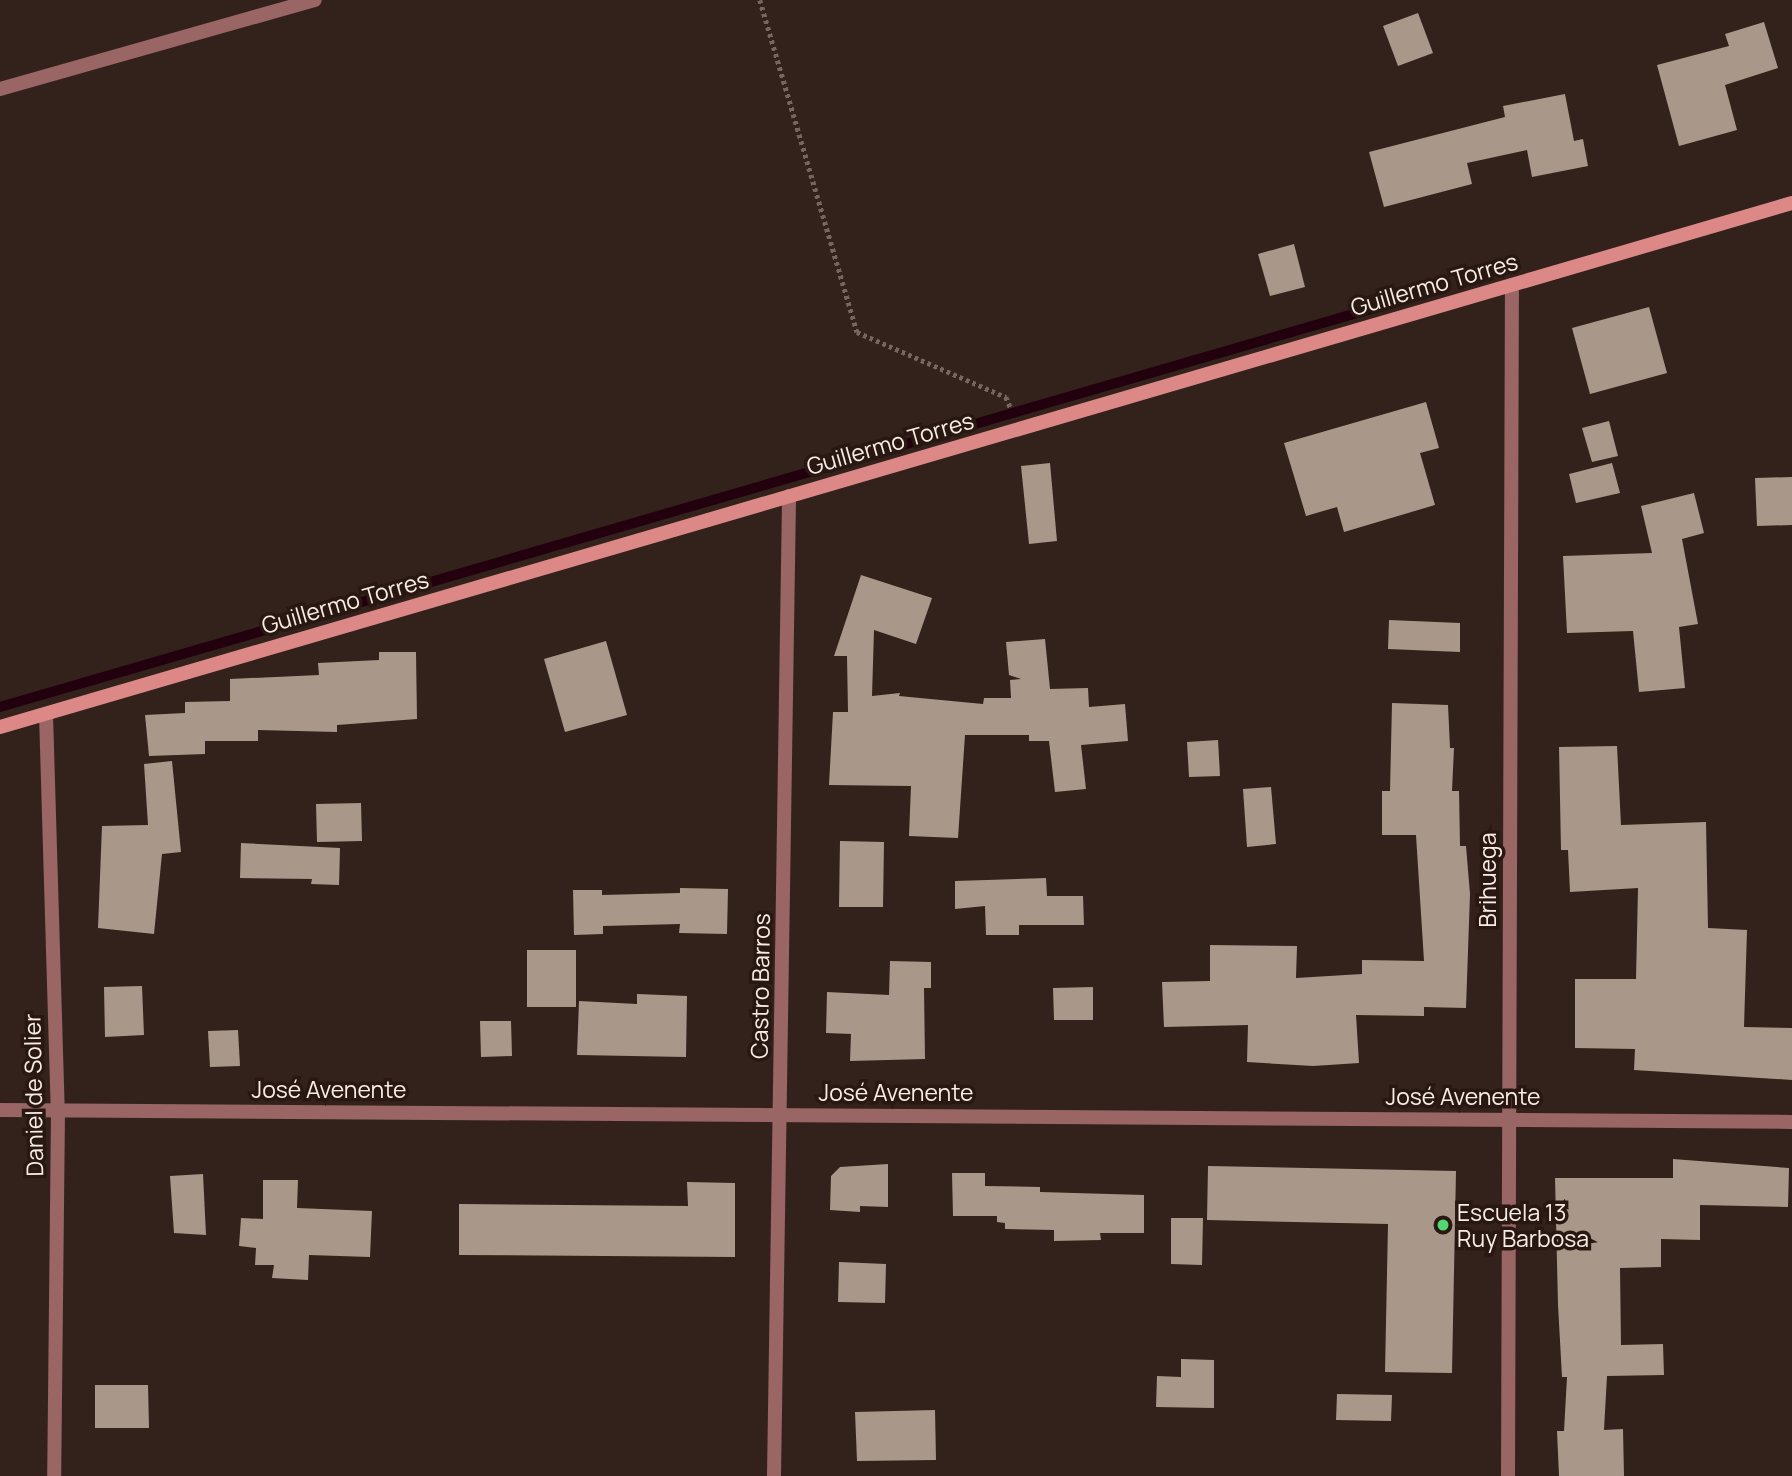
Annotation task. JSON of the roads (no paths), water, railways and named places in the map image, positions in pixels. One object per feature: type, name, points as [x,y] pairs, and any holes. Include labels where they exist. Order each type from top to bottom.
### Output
[{"type":"main road","name":"Guillermo Torres","points":[[0,727],[1792,203]]},
{"type":"street","points":[[0,89],[316,0]]},
{"type":"street","name":"Brihuega","points":[[1508,1476],[1512,285]]},
{"type":"street","name":"Castro Barros","points":[[774,1476],[789,496]]},
{"type":"street","name":"Daniel de Solier","points":[[46,714],[58,1111],[54,1476]]},
{"type":"street","name":"José Avenente","points":[[0,1110],[1509,1118],[1792,1122]]},
{"type":"waterway","points":[[0,707],[1436,290]]},
{"type":"place","name":"Escuela 13 Ruy Barbosa","points":[[1443,1225]]}]
